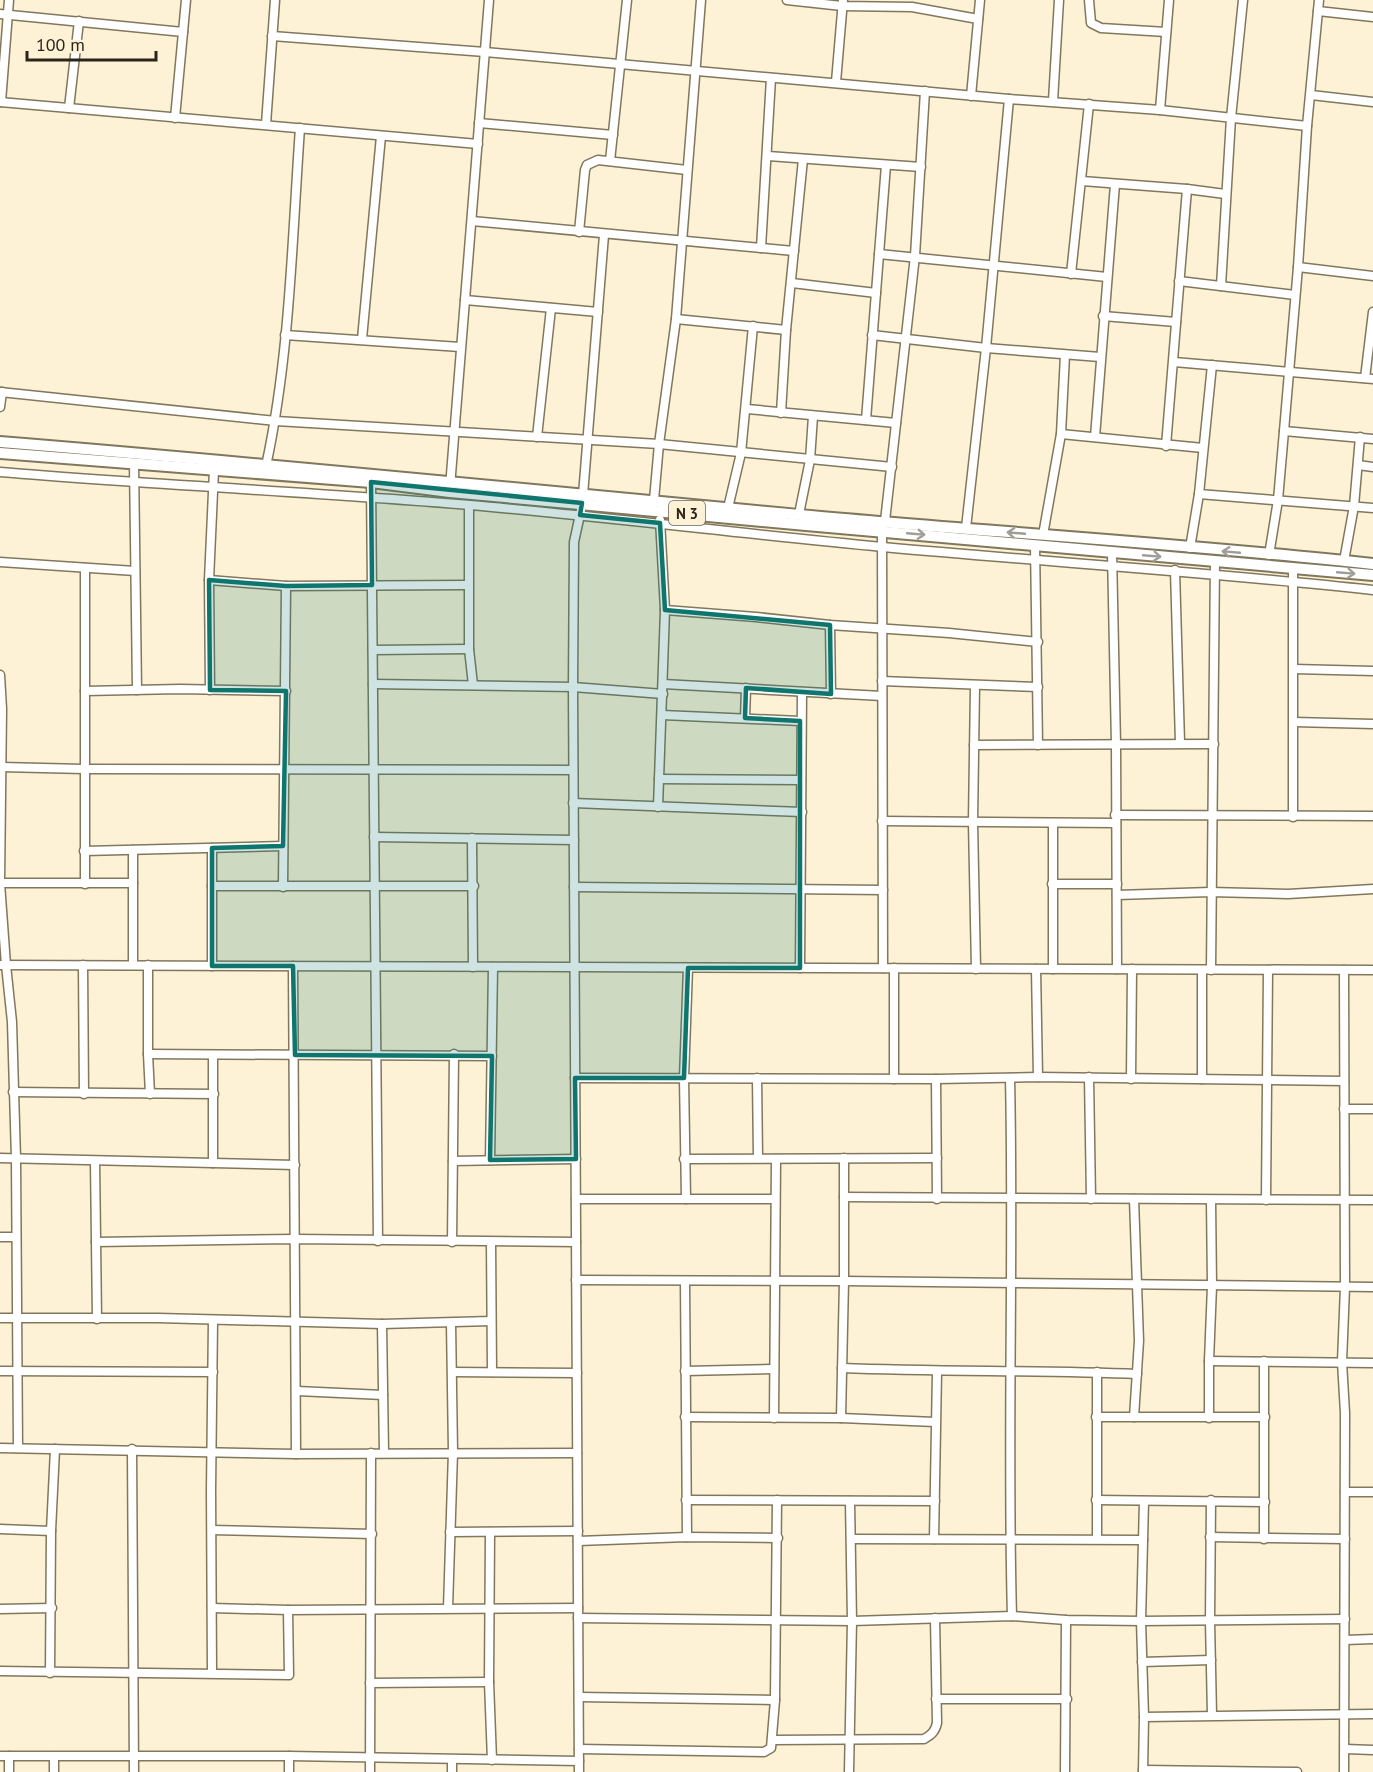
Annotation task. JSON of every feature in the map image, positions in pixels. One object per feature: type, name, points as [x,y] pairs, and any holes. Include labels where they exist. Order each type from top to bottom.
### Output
[{"type":"main road","name":"N 3","points":[[0,442],[266,466],[450,487],[884,526],[966,528],[1112,539],[1373,564]]},
{"type":"main road","name":"N 3","points":[[0,454],[450,487]]},
{"type":"main road","name":"N 3","points":[[657,505],[799,514],[1035,545],[1373,575]]},
{"type":"street","points":[[9,0],[4,14],[0,102],[478,144]]},
{"type":"street","points":[[175,118],[186,0]]},
{"type":"street","points":[[266,124],[275,0]]},
{"type":"street","points":[[450,487],[489,0]]},
{"type":"street","points":[[610,161],[627,0]]},
{"type":"street","points":[[658,807],[665,609],[657,505],[659,444],[676,319],[701,0]]},
{"type":"street","points":[[787,0],[912,4],[978,19]]},
{"type":"street","points":[[971,96],[980,0]]},
{"type":"street","points":[[1053,101],[1059,0]]},
{"type":"street","points":[[1089,0],[1091,22],[1101,28],[1166,32]]},
{"type":"street","points":[[1160,110],[1169,0]]},
{"type":"street","points":[[1221,286],[1231,118],[1243,0]]},
{"type":"street","points":[[1269,555],[1278,500],[1319,0]]},
{"type":"street","points":[[836,82],[842,3]]},
{"type":"street","points":[[1318,11],[1373,17]]},
{"type":"street","points":[[4,14],[183,32]]},
{"type":"street","points":[[69,108],[79,21]]},
{"type":"street","points":[[272,36],[1160,110],[1307,126]]},
{"type":"street","points":[[761,248],[771,78]]},
{"type":"street","points":[[883,968],[882,547],[915,256],[925,91]]},
{"type":"street","points":[[1311,95],[1373,102]]},
{"type":"street","points":[[966,528],[986,348],[1009,99]]},
{"type":"street","points":[[1071,274],[1089,104]]},
{"type":"street","points":[[479,123],[613,135]]},
{"type":"street","points":[[266,466],[276,421],[285,335],[300,128]]},
{"type":"street","points":[[362,339],[381,136]]},
{"type":"street","points":[[768,156],[921,167]]},
{"type":"street","points":[[781,413],[786,330],[803,159]]},
{"type":"street","points":[[579,232],[587,165],[592,161],[687,170]]},
{"type":"street","points":[[866,420],[886,165]]},
{"type":"street","points":[[1082,181],[1226,194]]},
{"type":"street","points":[[1095,437],[1115,184]]},
{"type":"street","points":[[1166,446],[1187,189]]},
{"type":"street","points":[[472,221],[794,251]]},
{"type":"street","points":[[579,1772],[573,803],[574,542],[583,499],[604,235]]},
{"type":"street","points":[[879,254],[1107,277]]},
{"type":"street","points":[[1298,267],[1373,276]]},
{"type":"street","points":[[1179,281],[1296,295]]},
{"type":"street","points":[[792,283],[876,293]]},
{"type":"street","points":[[465,300],[598,312]]},
{"type":"street","points":[[537,437],[551,308]]},
{"type":"street","points":[[1174,362],[1369,379],[1373,312]]},
{"type":"street","points":[[1103,316],[1176,322]]},
{"type":"street","points":[[676,319],[786,330]]},
{"type":"street","points":[[728,508],[741,453],[747,409],[753,326]]},
{"type":"street","points":[[285,335],[460,347]]},
{"type":"street","points":[[872,335],[986,348],[1100,357]]},
{"type":"street","points":[[1043,535],[1061,434],[1065,355]]},
{"type":"street","points":[[1190,548],[1199,494],[1212,365]]},
{"type":"street","points":[[0,407],[1,392],[276,421],[659,444],[892,467]]},
{"type":"street","points":[[747,409],[896,423]]},
{"type":"street","points":[[799,514],[810,460],[813,416]]},
{"type":"street","points":[[1284,431],[1373,439]]},
{"type":"street","points":[[1061,434],[1203,448]]},
{"type":"street","points":[[1344,561],[1354,506],[1360,437]]},
{"type":"street","points":[[134,463],[137,690]]},
{"type":"street","points":[[1358,465],[1373,467]]},
{"type":"street","points":[[210,690],[209,580],[214,470]]},
{"type":"street","points":[[0,472],[469,505],[882,547],[1112,567],[1176,570],[1373,590]]},
{"type":"street","points":[[371,482],[378,1241]]},
{"type":"street","points":[[1199,494],[1373,508]]},
{"type":"street","points":[[469,505],[469,649],[472,685]]},
{"type":"street","points":[[1035,545],[1038,745]]},
{"type":"street","points":[[1113,552],[1117,969]]},
{"type":"street","points":[[1202,1079],[1214,744],[1215,561]]},
{"type":"street","points":[[0,562],[135,571]]},
{"type":"street","points":[[85,568],[85,884]]},
{"type":"street","points":[[1293,569],[1293,817]]},
{"type":"street","points":[[1176,570],[1180,743]]},
{"type":"street","points":[[209,580],[286,586],[468,585]]},
{"type":"street","points":[[283,886],[286,586]]},
{"type":"street","points":[[665,609],[1038,642]]},
{"type":"street","points":[[830,625],[831,694]]},
{"type":"street","points":[[373,650],[469,649]]},
{"type":"street","points":[[1294,669],[1373,671]]},
{"type":"street","points":[[0,675],[2,766],[0,883],[3,965],[12,1022],[16,1159],[18,1448]]},
{"type":"street","points":[[882,681],[1038,687]]},
{"type":"street","points":[[373,684],[573,687],[663,694]]},
{"type":"street","points":[[663,684],[882,696]]},
{"type":"street","points":[[975,686],[973,822],[976,969]]},
{"type":"street","points":[[745,718],[746,688]]},
{"type":"street","points":[[85,691],[286,691]]},
{"type":"street","points":[[800,968],[802,692]]},
{"type":"street","points":[[662,714],[800,722]]},
{"type":"street","points":[[1294,722],[1373,724]]},
{"type":"street","points":[[974,745],[1214,744]]},
{"type":"street","points":[[2,766],[84,769],[573,770]]},
{"type":"street","points":[[659,779],[801,780]]},
{"type":"street","points":[[573,803],[802,812]]},
{"type":"street","points":[[882,821],[1053,823],[1116,819],[1373,816]]},
{"type":"street","points":[[1053,823],[1053,969]]},
{"type":"street","points":[[374,837],[574,840]]},
{"type":"street","points":[[472,837],[473,967]]},
{"type":"street","points":[[84,851],[283,846]]},
{"type":"street","points":[[212,848],[212,966]]},
{"type":"street","points":[[133,965],[134,850]]},
{"type":"street","points":[[0,883],[133,883]]},
{"type":"street","points":[[1052,884],[1117,884]]},
{"type":"street","points":[[212,886],[474,886]]},
{"type":"street","points":[[574,887],[883,890]]},
{"type":"street","points":[[1117,895],[1210,892],[1288,894],[1373,889]]},
{"type":"street","points":[[3,965],[1373,970]]},
{"type":"street","points":[[83,965],[84,1094]]},
{"type":"street","points":[[148,965],[150,1094]]},
{"type":"street","points":[[293,966],[296,1454]]},
{"type":"street","points":[[490,1160],[493,967]]},
{"type":"street","points":[[686,1200],[684,1078],[688,968]]},
{"type":"street","points":[[894,968],[894,1080]]},
{"type":"street","points":[[1036,969],[1038,1077]]},
{"type":"street","points":[[1131,969],[1131,1079]]},
{"type":"street","points":[[1266,1200],[1268,970]]},
{"type":"street","points":[[1344,970],[1345,1287],[1342,1362],[1345,1413],[1344,1772]]},
{"type":"street","points":[[148,1054],[492,1056]]},
{"type":"street","points":[[452,1242],[454,1054]]},
{"type":"street","points":[[213,1055],[213,1163]]},
{"type":"street","points":[[575,1078],[894,1080],[1089,1077],[1344,1081]]},
{"type":"street","points":[[1089,1077],[1091,1199]]},
{"type":"street","points":[[757,1078],[758,1158]]},
{"type":"street","points":[[1010,1078],[1012,1617]]},
{"type":"street","points":[[936,1079],[937,1199]]},
{"type":"street","points":[[13,1092],[214,1094]]},
{"type":"street","points":[[1344,1109],[1373,1109]]},
{"type":"street","points":[[0,1158],[295,1165]]},
{"type":"street","points":[[841,1418],[844,1158]]},
{"type":"street","points":[[684,1159],[937,1158]]},
{"type":"street","points":[[453,1161],[576,1159]]},
{"type":"street","points":[[774,1418],[776,1159]]},
{"type":"street","points":[[95,1161],[97,1319]]},
{"type":"street","points":[[844,1197],[1373,1200]]},
{"type":"street","points":[[576,1199],[775,1199]]},
{"type":"street","points":[[1134,1199],[1138,1284],[1134,1417]]},
{"type":"street","points":[[1209,1418],[1211,1200]]},
{"type":"street","points":[[0,1237],[16,1237]]},
{"type":"street","points":[[96,1242],[296,1239],[576,1242]]},
{"type":"street","points":[[491,1242],[492,1372]]},
{"type":"street","points":[[576,1280],[1373,1287]]},
{"type":"street","points":[[685,1281],[687,1537]]},
{"type":"street","points":[[0,1318],[382,1324],[491,1322]]},
{"type":"street","points":[[212,1673],[213,1320]]},
{"type":"street","points":[[448,1608],[453,1452],[451,1323]]},
{"type":"street","points":[[382,1324],[384,1453]]},
{"type":"street","points":[[1209,1360],[1373,1363]]},
{"type":"street","points":[[1264,1361],[1264,1539]]},
{"type":"street","points":[[842,1368],[937,1372],[1137,1374]]},
{"type":"street","points":[[685,1371],[774,1369]]},
{"type":"street","points":[[0,1371],[213,1372]]},
{"type":"street","points":[[453,1372],[577,1373]]},
{"type":"street","points":[[934,1539],[937,1372]]},
{"type":"street","points":[[1097,1372],[1097,1539]]},
{"type":"street","points":[[297,1390],[382,1395]]},
{"type":"street","points":[[685,1417],[841,1418],[936,1422]]},
{"type":"street","points":[[1096,1417],[1265,1417]]},
{"type":"street","points":[[0,1448],[296,1454],[577,1453]]},
{"type":"street","points":[[50,1672],[54,1449]]},
{"type":"street","points":[[132,1449],[134,1772]]},
{"type":"street","points":[[370,1772],[371,1453]]},
{"type":"street","points":[[1345,1492],[1373,1492]]},
{"type":"street","points":[[686,1500],[935,1501]]},
{"type":"street","points":[[579,1749],[764,1752],[771,1748],[775,1700],[777,1500]]},
{"type":"street","points":[[1096,1500],[1265,1502]]},
{"type":"street","points":[[1211,1500],[1212,1715]]},
{"type":"street","points":[[849,1772],[852,1621],[850,1501]]},
{"type":"street","points":[[1144,1501],[1141,1621],[1143,1771],[1297,1772]]},
{"type":"street","points":[[0,1529],[51,1531]]},
{"type":"street","points":[[212,1530],[372,1534]]},
{"type":"street","points":[[450,1532],[578,1531]]},
{"type":"street","points":[[490,1532],[489,1682],[492,1760]]},
{"type":"street","points":[[578,1541],[687,1537],[778,1538]]},
{"type":"street","points":[[1210,1537],[1345,1539]]},
{"type":"street","points":[[852,1539],[1143,1540]]},
{"type":"street","points":[[0,1609],[52,1608]]},
{"type":"street","points":[[212,1608],[288,1610],[490,1608],[578,1613],[852,1621],[1012,1617],[1141,1621],[1345,1619]]},
{"type":"street","points":[[0,1671],[289,1675],[288,1610]]},
{"type":"street","points":[[773,1740],[924,1739],[935,1731],[937,1723],[935,1618]]},
{"type":"street","points":[[1065,1772],[1066,1620]]},
{"type":"street","points":[[1345,1640],[1373,1639]]},
{"type":"street","points":[[1142,1662],[1211,1660]]},
{"type":"street","points":[[370,1683],[489,1682]]},
{"type":"street","points":[[579,1697],[775,1700]]},
{"type":"street","points":[[936,1700],[1066,1699]]},
{"type":"street","points":[[1144,1716],[1373,1714]]},
{"type":"street","points":[[1345,1749],[1373,1750]]},
{"type":"street","points":[[9,1772],[4,1756],[289,1756],[579,1761]]},
{"type":"street","points":[[289,1756],[289,1772]]},
{"type":"street","points":[[54,1757],[54,1772]]},
{"type":"street","points":[[452,1760],[452,1772]]},
{"type":"highlighted area","points":[[371,482],[582,503],[580,515],[660,523],[665,610],[830,625],[831,694],[746,688],[745,718],[800,721],[800,968],[688,968],[684,1078],[575,1078],[576,1159],[490,1160],[492,1056],[295,1055],[293,966],[212,966],[212,848],[283,846],[286,691],[210,690],[209,580],[286,586],[372,585]]}]
